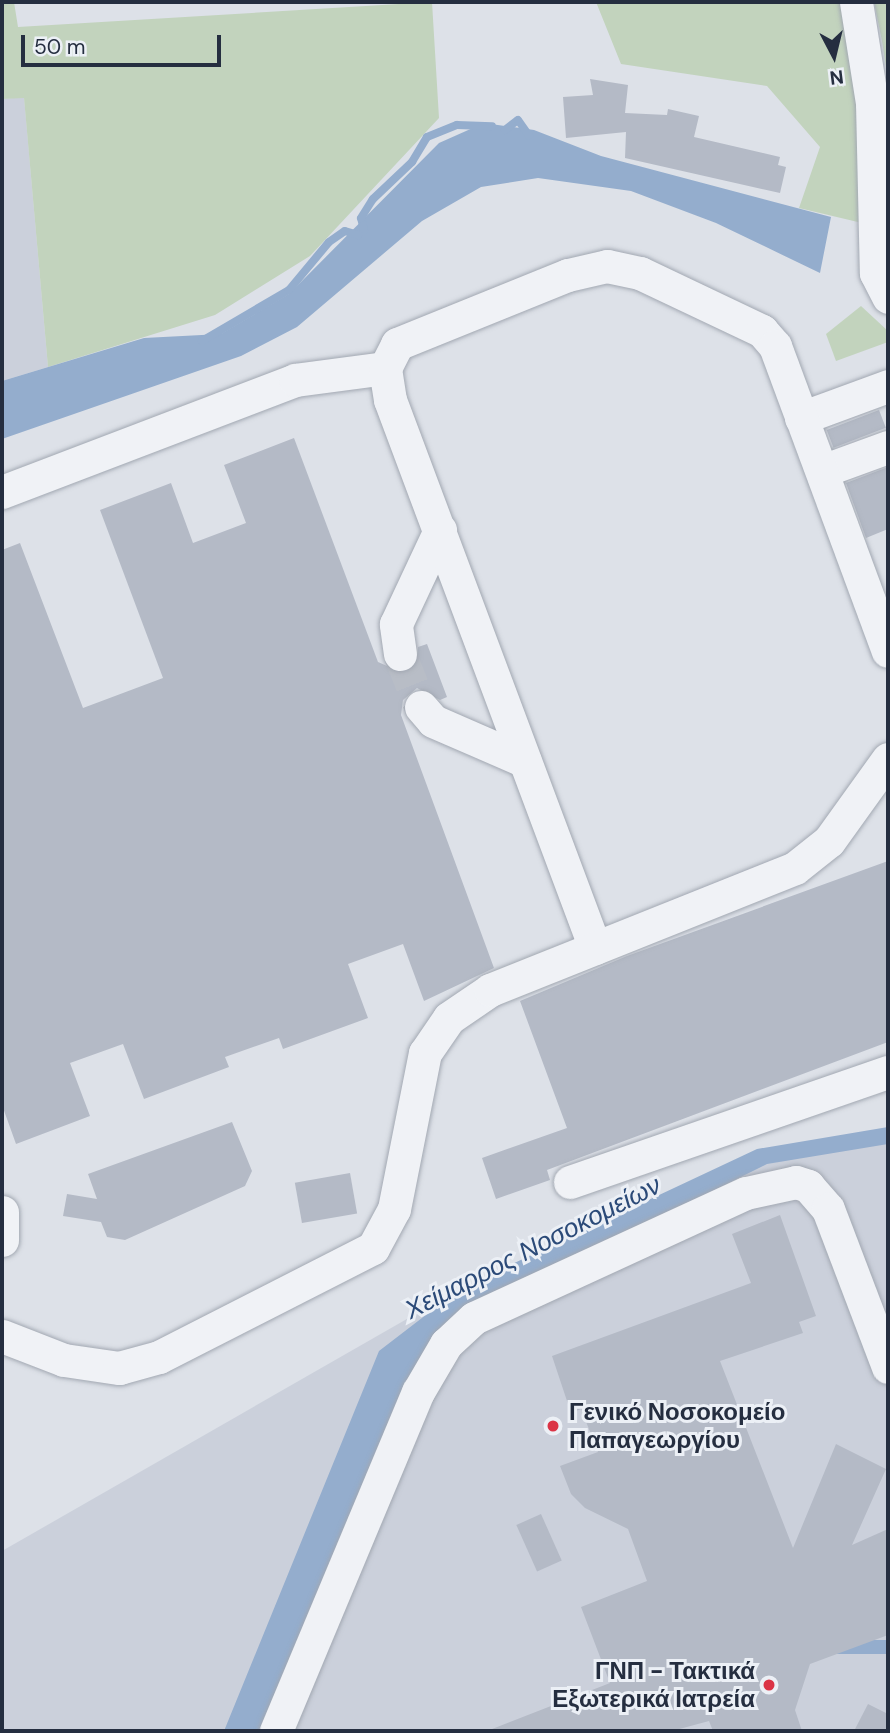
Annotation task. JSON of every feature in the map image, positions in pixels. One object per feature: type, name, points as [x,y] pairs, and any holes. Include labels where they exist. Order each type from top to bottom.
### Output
[{"type":"street","points":[[856,2],[872,103],[876,273],[888,297]]},
{"type":"street","points":[[595,948],[390,400],[385,368],[397,344],[413,335],[579,272],[616,266],[766,334],[822,471],[888,651]]},
{"type":"street","points":[[2,492],[295,380],[385,368]]},
{"type":"street","points":[[801,418],[888,386]]},
{"type":"street","points":[[822,471],[888,447]]},
{"type":"street","points":[[400,654],[396,624],[440,530]]},
{"type":"street","points":[[421,707],[433,722],[525,761]]},
{"type":"street","points":[[2,1336],[64,1360],[119,1368],[159,1357],[373,1248],[394,1209],[422,1064],[436,1033],[485,992],[806,862],[837,831],[888,759]]},
{"type":"street","points":[[570,1182],[888,1072]]},
{"type":"street","points":[[276,1731],[410,1410],[453,1334],[541,1285],[758,1188],[803,1184],[828,1209],[888,1367]]},
{"type":"street","points":[[2,1212],[2,1240]]},
{"type":"shaded area","points":[[24,97],[48,367],[2,381],[2,99]]},
{"type":"shaded area","name":"Γενικό Νοσοκομείο Παπαγεωργίου","points":[[888,1128],[888,1731],[2,1731],[2,1551],[461,1288],[762,1149]]},
{"type":"green space","points":[[2,2],[14,2],[18,27],[432,2],[439,118],[310,256],[215,315],[48,367],[24,98],[2,99]]},
{"type":"green space","points":[[596,2],[845,2],[859,71],[862,223],[799,208],[820,147],[767,86],[621,64]]},
{"type":"green space","points":[[874,2],[888,2],[888,80],[882,41]]},
{"type":"green space","points":[[861,306],[888,331],[888,342],[836,361],[826,334]]},
{"type":"water","points":[[484,123],[534,130],[601,156],[831,217],[820,273],[716,223],[631,191],[538,178],[481,187],[422,221],[297,327],[241,356],[2,439],[2,381],[144,338],[221,334],[289,294],[439,143]]},
{"type":"water","points":[[888,1127],[888,1144],[767,1164],[463,1315],[280,1731],[224,1731],[379,1351],[461,1288],[757,1149]]},
{"type":"water","points":[[822,1640],[888,1640],[888,1654],[822,1654]]},
{"type":"building","points":[[590,79],[628,85],[625,113],[667,115],[668,109],[699,116],[694,137],[780,157],[778,165],[786,167],[780,193],[625,158],[626,132],[566,138],[563,97],[593,95]]},
{"type":"building","points":[[879,410],[886,428],[834,448],[827,430]]},
{"type":"building","points":[[294,438],[378,662],[403,673],[417,662],[418,647],[427,644],[447,697],[440,700],[417,688],[403,700],[401,715],[494,968],[424,1001],[403,944],[348,964],[368,1018],[283,1049],[279,1038],[225,1057],[229,1067],[144,1099],[123,1044],[70,1063],[90,1116],[16,1144],[2,1105],[2,550],[20,543],[83,708],[163,678],[100,510],[171,483],[193,543],[246,523],[224,465]]},
{"type":"building","points":[[888,467],[888,529],[866,538],[846,483]]},
{"type":"building","points":[[888,861],[888,1042],[547,1170],[550,1180],[496,1199],[482,1158],[567,1128],[520,1001],[627,956]]},
{"type":"building","points":[[232,1122],[252,1171],[245,1186],[125,1240],[107,1237],[101,1222],[63,1216],[67,1194],[97,1199],[88,1174]]},
{"type":"building","points":[[350,1173],[357,1213],[302,1223],[295,1183]]},
{"type":"building","points":[[780,1215],[816,1316],[799,1322],[803,1333],[720,1361],[793,1548],[836,1444],[886,1469],[852,1545],[888,1529],[888,1635],[810,1664],[795,1710],[802,1731],[713,1731],[709,1721],[672,1731],[487,1731],[610,1683],[581,1607],[647,1581],[628,1529],[585,1508],[571,1494],[560,1466],[598,1452],[581,1409],[571,1413],[552,1356],[751,1283],[732,1234]]},
{"type":"building","points":[[541,1514],[562,1561],[537,1572],[516,1525]]},
{"type":"building","points":[[868,1704],[888,1714],[888,1731],[854,1731]]},
{"type":"waterway","points":[[505,130],[518,120],[529,136]]},
{"type":"waterway","points":[[364,230],[361,218],[373,199],[412,162],[427,137],[457,125],[492,126]]},
{"type":"waterway","points":[[202,341],[289,290],[329,242],[345,231],[358,235]]},
{"type":"tunnel","points":[[400,654],[421,707]]},
{"type":"place","name":"Γενικό Νοσοκομείο Παπαγεωργίου","points":[[553,1426]]},
{"type":"place","name":"ΓΝΠ - Τακτικά Εξωτερικά Ιατρεία","points":[[769,1685]]},
{"type":"water label","name":"Χείμαρρος Νοσοκομείων","points":[[533,1248]]}]
